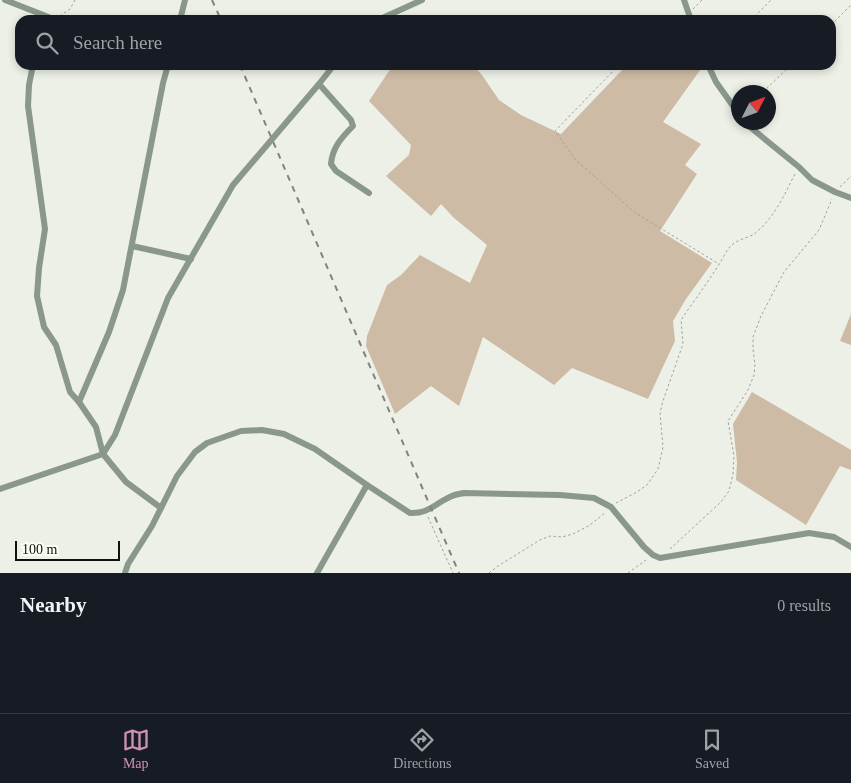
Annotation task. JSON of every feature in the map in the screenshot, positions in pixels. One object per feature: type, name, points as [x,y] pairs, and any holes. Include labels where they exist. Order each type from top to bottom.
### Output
[{"type":"street","points":[[5,0],[43,15]]},
{"type":"street","points":[[181,15],[185,0]]},
{"type":"street","points":[[387,15],[407,3],[422,0]]},
{"type":"street","points":[[684,0],[690,15]]},
{"type":"street","points":[[32,70],[28,106],[45,229],[37,296],[44,327],[56,345],[70,392],[96,427],[103,454],[126,482],[161,508]]},
{"type":"street","points":[[78,402],[110,332],[123,290],[167,70]]},
{"type":"street","points":[[0,489],[103,454],[115,435],[168,298],[233,185],[330,70]]},
{"type":"street","points":[[710,70],[716,82],[731,103]]},
{"type":"street","points":[[319,84],[351,120],[353,126],[335,147],[331,164],[336,171],[369,193]]},
{"type":"street","points":[[754,130],[812,180],[851,198]]},
{"type":"street","points":[[132,246],[191,259]]},
{"type":"street","points":[[124,573],[152,526],[178,476],[195,452],[207,443],[241,431],[262,430],[284,434],[315,449],[410,513],[426,511],[448,497],[464,493],[594,498],[611,507],[644,547],[660,558],[809,532],[834,537],[851,547]]},
{"type":"street","points":[[317,573],[367,485]]},
{"type":"path","points":[[62,15],[70,9],[75,0]]},
{"type":"path","points":[[691,15],[702,0]]},
{"type":"path","points":[[756,15],[770,0]]},
{"type":"path","points":[[836,20],[851,4]]},
{"type":"path","points":[[614,70],[555,131],[575,159],[634,212],[720,265]]},
{"type":"path","points":[[770,85],[786,70]]},
{"type":"path","points":[[490,573],[498,566],[550,536],[562,537],[590,525],[604,515],[614,504],[647,485],[658,469],[663,447],[660,413],[683,344],[681,320],[733,244],[752,235],[771,217],[781,202],[798,167]]},
{"type":"path","points":[[660,558],[721,502],[729,491],[733,474],[734,456],[728,422],[748,390],[754,375],[753,337],[761,316],[784,272],[819,230],[835,192],[851,176]]},
{"type":"path","points":[[426,511],[452,573]]},
{"type":"path","points":[[628,573],[653,555]]},
{"type":"shaded area","points":[[390,70],[478,70],[499,100],[521,115],[561,134],[622,70],[700,70],[663,122],[701,144],[685,165],[697,174],[660,231],[712,263],[673,321],[675,341],[648,399],[572,368],[554,385],[483,337],[459,406],[431,386],[395,414],[366,346],[367,336],[387,285],[401,275],[420,255],[470,283],[487,245],[454,218],[441,204],[431,216],[386,176],[409,155],[411,145],[369,101]]},
{"type":"shaded area","points":[[851,314],[851,345],[840,341]]},
{"type":"shaded area","points":[[752,392],[851,450],[851,470],[840,466],[806,525],[736,480],[737,462],[733,424]]},
{"type":"railway","points":[[212,0],[219,15]]},
{"type":"railway","points":[[242,70],[459,573]]}]
